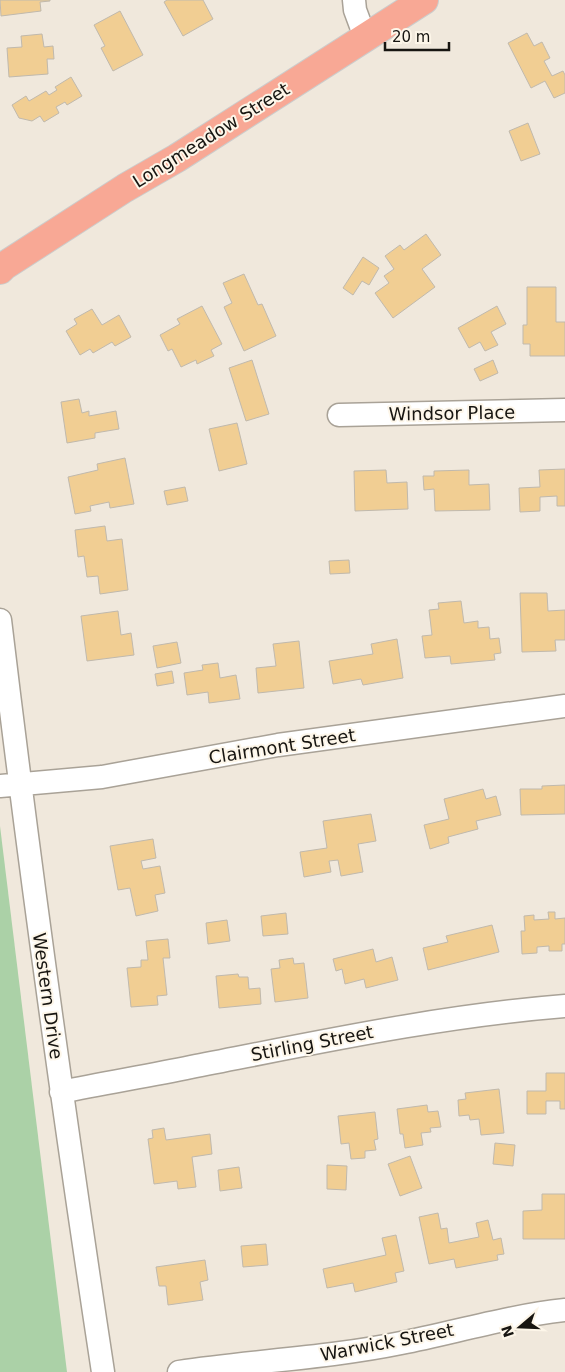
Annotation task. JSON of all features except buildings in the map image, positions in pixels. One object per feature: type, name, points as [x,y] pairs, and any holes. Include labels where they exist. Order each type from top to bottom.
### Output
[{"type":"main road","name":"Longmeadow Street","points":[[0,270],[424,0]]},
{"type":"street","points":[[354,0],[355,10],[365,37]]},
{"type":"street","name":"Windsor Place","points":[[339,415],[565,410]]},
{"type":"street","name":"Western Drive","points":[[0,620],[10,786],[61,1092],[103,1372]]},
{"type":"street","name":"Clairmont Street","points":[[10,786],[102,777],[278,744],[565,706]]},
{"type":"street","name":"Stirling Street","points":[[61,1092],[306,1043],[512,1010],[565,1006]]},
{"type":"street","name":"Warwick Street","points":[[178,1372],[367,1349],[497,1321],[565,1310]]},
{"type":"green space","points":[[0,826],[67,1372],[0,1372]]}]
